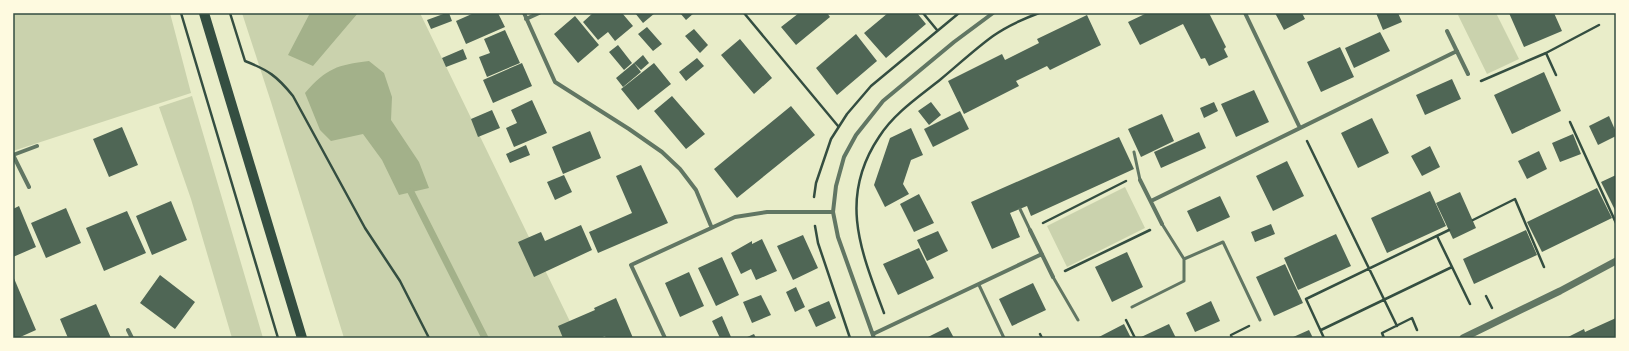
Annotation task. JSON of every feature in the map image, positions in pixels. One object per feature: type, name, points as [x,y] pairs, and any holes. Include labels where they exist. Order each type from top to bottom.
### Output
[{"type":"main road","points":[[204,13],[302,338]]},
{"type":"street","points":[[524,13],[555,82],[662,152],[680,169],[696,190],[711,226]]},
{"type":"street","points":[[526,19],[539,13]]},
{"type":"street","points":[[993,13],[954,42],[882,101],[856,135],[844,157],[836,186],[833,212],[838,237],[873,336],[1042,254]]},
{"type":"street","points":[[1244,13],[1300,128]]},
{"type":"street","points":[[1447,31],[1468,74]]},
{"type":"street","points":[[1151,201],[1457,51]]},
{"type":"street","points":[[29,187],[13,155],[37,146]]},
{"type":"street","points":[[1139,177],[1162,224]]},
{"type":"street","points":[[665,338],[631,266],[711,226],[751,213],[814,211],[833,212]]},
{"type":"street","points":[[1030,230],[1053,277]]},
{"type":"street","points":[[1463,338],[1616,262]]},
{"type":"street","points":[[128,330],[132,338]]},
{"type":"lane","points":[[1134,152],[1139,177]]},
{"type":"lane","points":[[1020,209],[1030,230]]},
{"type":"lane","points":[[1132,307],[1184,281],[1184,260],[1162,224]]},
{"type":"lane","points":[[1184,260],[1223,242],[1260,320]]},
{"type":"lane","points":[[1053,277],[1078,320]]},
{"type":"lane","points":[[979,285],[1004,338]]},
{"type":"path","points":[[181,13],[278,338]]},
{"type":"path","points":[[230,13],[245,60],[266,69],[275,76],[293,96],[365,228],[400,281],[429,338]]},
{"type":"path","points":[[744,13],[838,126]]},
{"type":"path","points":[[923,13],[937,30]]},
{"type":"path","points":[[882,308],[858,235],[855,212],[858,189],[864,165],[879,136],[899,114],[993,36],[1020,21],[1039,13]]},
{"type":"path","points":[[1480,82],[1546,52],[1599,25]]},
{"type":"path","points":[[1546,52],[1556,75]]},
{"type":"path","points":[[1570,122],[1616,223]]},
{"type":"path","points":[[1307,141],[1397,326]]},
{"type":"path","points":[[1030,230],[1139,177]]},
{"type":"path","points":[[1472,220],[1515,199],[1544,267]]},
{"type":"path","points":[[1053,277],[1162,224]]},
{"type":"path","points":[[815,229],[818,243],[850,338]]},
{"type":"path","points":[[1324,338],[1306,299],[1449,230]]},
{"type":"path","points":[[1437,236],[1470,304]]},
{"type":"path","points":[[1321,330],[1452,267]]},
{"type":"path","points":[[1384,338],[1382,333],[1412,318],[1417,330]]},
{"type":"path","points":[[1232,338],[1231,335],[1260,320]]},
{"type":"path","points":[[1040,334],[1042,338]]},
{"type":"shaded area","points":[[13,13],[170,13],[191,93],[13,151]]},
{"type":"shaded area","points":[[242,13],[420,13],[578,338],[344,338]]},
{"type":"shaded area","points":[[310,13],[358,13],[313,66],[288,55]]},
{"type":"shaded area","points":[[1461,13],[1496,13],[1519,59],[1487,74],[1458,15]]},
{"type":"shaded area","points":[[369,61],[384,73],[392,97],[391,120],[419,162],[429,188],[399,195],[382,160],[363,134],[331,141],[320,130],[305,93],[320,78],[333,69],[349,64]]},
{"type":"shaded area","points":[[192,96],[263,338],[232,338],[191,199],[159,107]]},
{"type":"shaded area","points":[[1125,187],[1145,228],[1067,267],[1047,226]]},
{"type":"building","points":[[449,13],[452,21],[431,29],[427,20]]},
{"type":"building","points":[[474,13],[498,13],[505,27],[466,44],[456,21]]},
{"type":"building","points":[[593,13],[622,13],[633,26],[615,41],[608,32],[598,40],[583,22]]},
{"type":"building","points":[[635,13],[655,13],[643,23]]},
{"type":"building","points":[[680,13],[694,13],[686,20]]},
{"type":"building","points":[[799,13],[827,13],[830,17],[796,45],[781,27]]},
{"type":"building","points":[[888,13],[917,13],[926,24],[886,58],[864,33]]},
{"type":"building","points":[[1147,13],[1209,13],[1226,47],[1224,49],[1228,57],[1209,66],[1205,58],[1201,59],[1183,24],[1140,45],[1128,22]]},
{"type":"building","points":[[1275,13],[1302,13],[1305,19],[1284,30]]},
{"type":"building","points":[[1376,13],[1398,13],[1402,22],[1383,30]]},
{"type":"building","points":[[1509,13],[1554,13],[1562,31],[1524,47]]},
{"type":"building","points":[[1087,15],[1101,45],[1050,70],[1047,66],[1016,81],[1019,86],[964,114],[948,81],[1002,54],[1005,60],[1039,43],[1037,39]]},
{"type":"building","points":[[575,16],[599,45],[578,63],[554,34]]},
{"type":"building","points":[[647,27],[662,44],[653,51],[638,34]]},
{"type":"building","points":[[694,29],[708,45],[700,53],[685,36]]},
{"type":"building","points":[[505,30],[520,63],[487,77],[479,57],[490,53],[484,39]]},
{"type":"building","points":[[1380,32],[1390,51],[1354,68],[1345,48]]},
{"type":"building","points":[[856,34],[877,61],[837,95],[816,68]]},
{"type":"building","points":[[740,39],[772,78],[754,94],[721,55]]},
{"type":"building","points":[[618,45],[632,63],[624,70],[609,52]]},
{"type":"building","points":[[1340,47],[1354,77],[1321,92],[1307,62]]},
{"type":"building","points":[[463,49],[467,59],[446,67],[442,58]]},
{"type":"building","points":[[643,55],[649,63],[641,70],[634,63]]},
{"type":"building","points":[[697,58],[704,66],[686,81],[679,72]]},
{"type":"building","points":[[522,63],[532,86],[493,103],[483,80]]},
{"type":"building","points":[[634,63],[641,72],[623,87],[616,78]]},
{"type":"building","points":[[654,63],[671,84],[638,110],[621,89]]},
{"type":"building","points":[[1544,72],[1561,111],[1512,134],[1494,95]]},
{"type":"building","points":[[1452,79],[1461,99],[1425,115],[1416,95]]},
{"type":"building","points":[[1254,90],[1269,122],[1236,137],[1221,104]]},
{"type":"building","points":[[672,96],[705,134],[686,149],[654,111]]},
{"type":"building","points":[[532,100],[547,133],[514,147],[506,128],[517,123],[511,110]]},
{"type":"building","points":[[931,102],[941,115],[929,125],[918,111]]},
{"type":"building","points":[[1214,102],[1218,111],[1204,118],[1200,108]]},
{"type":"building","points":[[791,106],[815,135],[737,198],[714,169]]},
{"type":"building","points":[[492,110],[500,128],[478,137],[471,119]]},
{"type":"building","points":[[960,111],[969,129],[933,147],[924,129]]},
{"type":"building","points":[[1162,114],[1174,141],[1141,157],[1128,129]]},
{"type":"building","points":[[1609,116],[1616,132],[1616,136],[1598,145],[1589,126]]},
{"type":"building","points":[[1372,118],[1389,153],[1358,168],[1341,133]]},
{"type":"building","points":[[122,127],[138,165],[109,177],[93,139]]},
{"type":"building","points":[[911,128],[923,155],[911,160],[903,184],[909,194],[885,207],[874,185],[890,138]]},
{"type":"building","points":[[590,131],[601,158],[563,174],[552,147]]},
{"type":"building","points":[[1199,132],[1206,148],[1161,168],[1154,152]]},
{"type":"building","points":[[1573,134],[1581,154],[1560,162],[1552,143]]},
{"type":"building","points":[[1119,137],[1134,169],[1031,216],[1027,206],[1010,213],[1020,237],[992,249],[971,202]]},
{"type":"building","points":[[526,145],[530,155],[510,163],[506,154]]},
{"type":"building","points":[[1430,146],[1440,167],[1422,176],[1411,156]]},
{"type":"building","points":[[1539,151],[1547,169],[1527,179],[1518,161]]},
{"type":"building","points":[[1287,161],[1304,196],[1273,211],[1256,176]]},
{"type":"building","points":[[641,165],[668,223],[598,253],[589,232],[632,213],[616,176]]},
{"type":"building","points":[[564,175],[572,192],[555,200],[547,182]]},
{"type":"building","points":[[1616,175],[1616,212],[1601,182]]},
{"type":"building","points":[[1597,188],[1612,218],[1542,252],[1527,222]]},
{"type":"building","points":[[1430,191],[1446,226],[1387,253],[1371,218]]},
{"type":"building","points":[[1460,192],[1476,228],[1453,239],[1436,203]]},
{"type":"building","points":[[919,194],[934,223],[914,232],[900,204]]},
{"type":"building","points":[[1220,196],[1230,217],[1197,232],[1187,211]]},
{"type":"building","points":[[171,201],[187,240],[152,255],[136,216]]},
{"type":"building","points":[[19,206],[36,247],[13,257],[13,209]]},
{"type":"building","points":[[66,208],[81,243],[46,258],[31,223]]},
{"type":"building","points":[[127,211],[146,253],[104,271],[86,228]]},
{"type":"building","points":[[1271,224],[1275,234],[1255,242],[1251,232]]},
{"type":"building","points":[[581,225],[592,250],[534,277],[518,242],[541,232],[545,241]]},
{"type":"building","points":[[1526,230],[1537,255],[1474,284],[1463,259]]},
{"type":"building","points":[[938,231],[948,251],[927,261],[917,240]]},
{"type":"building","points":[[1336,234],[1351,266],[1298,290],[1284,258]]},
{"type":"building","points":[[803,235],[818,268],[793,280],[777,246]]},
{"type":"building","points":[[762,239],[777,271],[756,280],[751,269],[741,274],[731,253],[752,241],[752,244]]},
{"type":"building","points":[[919,248],[934,278],[898,295],[883,264]]},
{"type":"building","points":[[1127,252],[1143,287],[1112,302],[1095,267]]},
{"type":"building","points":[[722,257],[739,295],[716,306],[698,268]]},
{"type":"building","points":[[1285,264],[1303,303],[1274,316],[1256,277]]},
{"type":"building","points":[[689,272],[704,306],[680,317],[665,283]]},
{"type":"building","points":[[160,275],[195,302],[175,329],[140,303]]},
{"type":"building","points":[[13,276],[36,330],[18,338],[13,338]]},
{"type":"building","points":[[1033,283],[1046,310],[1012,326],[999,299]]},
{"type":"building","points":[[796,287],[805,307],[795,312],[786,292]]},
{"type":"building","points":[[761,295],[771,315],[752,323],[743,302]]},
{"type":"building","points":[[616,298],[633,338],[606,338],[605,336],[600,338],[563,338],[558,326],[595,310],[594,308]]},
{"type":"building","points":[[829,301],[836,318],[816,327],[808,310]]},
{"type":"building","points":[[1211,301],[1220,321],[1195,332],[1186,313]]},
{"type":"building","points":[[96,304],[111,338],[68,338],[60,319]]},
{"type":"building","points":[[722,316],[731,337],[720,338],[712,321]]},
{"type":"building","points":[[1616,318],[1616,338],[1566,338],[1584,329],[1585,332]]},
{"type":"building","points":[[1124,324],[1131,338],[1097,338]]},
{"type":"building","points":[[1169,324],[1176,338],[1139,338]]},
{"type":"building","points":[[948,327],[954,338],[926,338]]},
{"type":"building","points":[[1309,330],[1313,338],[1291,338]]},
{"type":"building","points":[[754,334],[756,338],[745,338]]},
{"type":"waterway","points":[[411,192],[485,338]]}]
